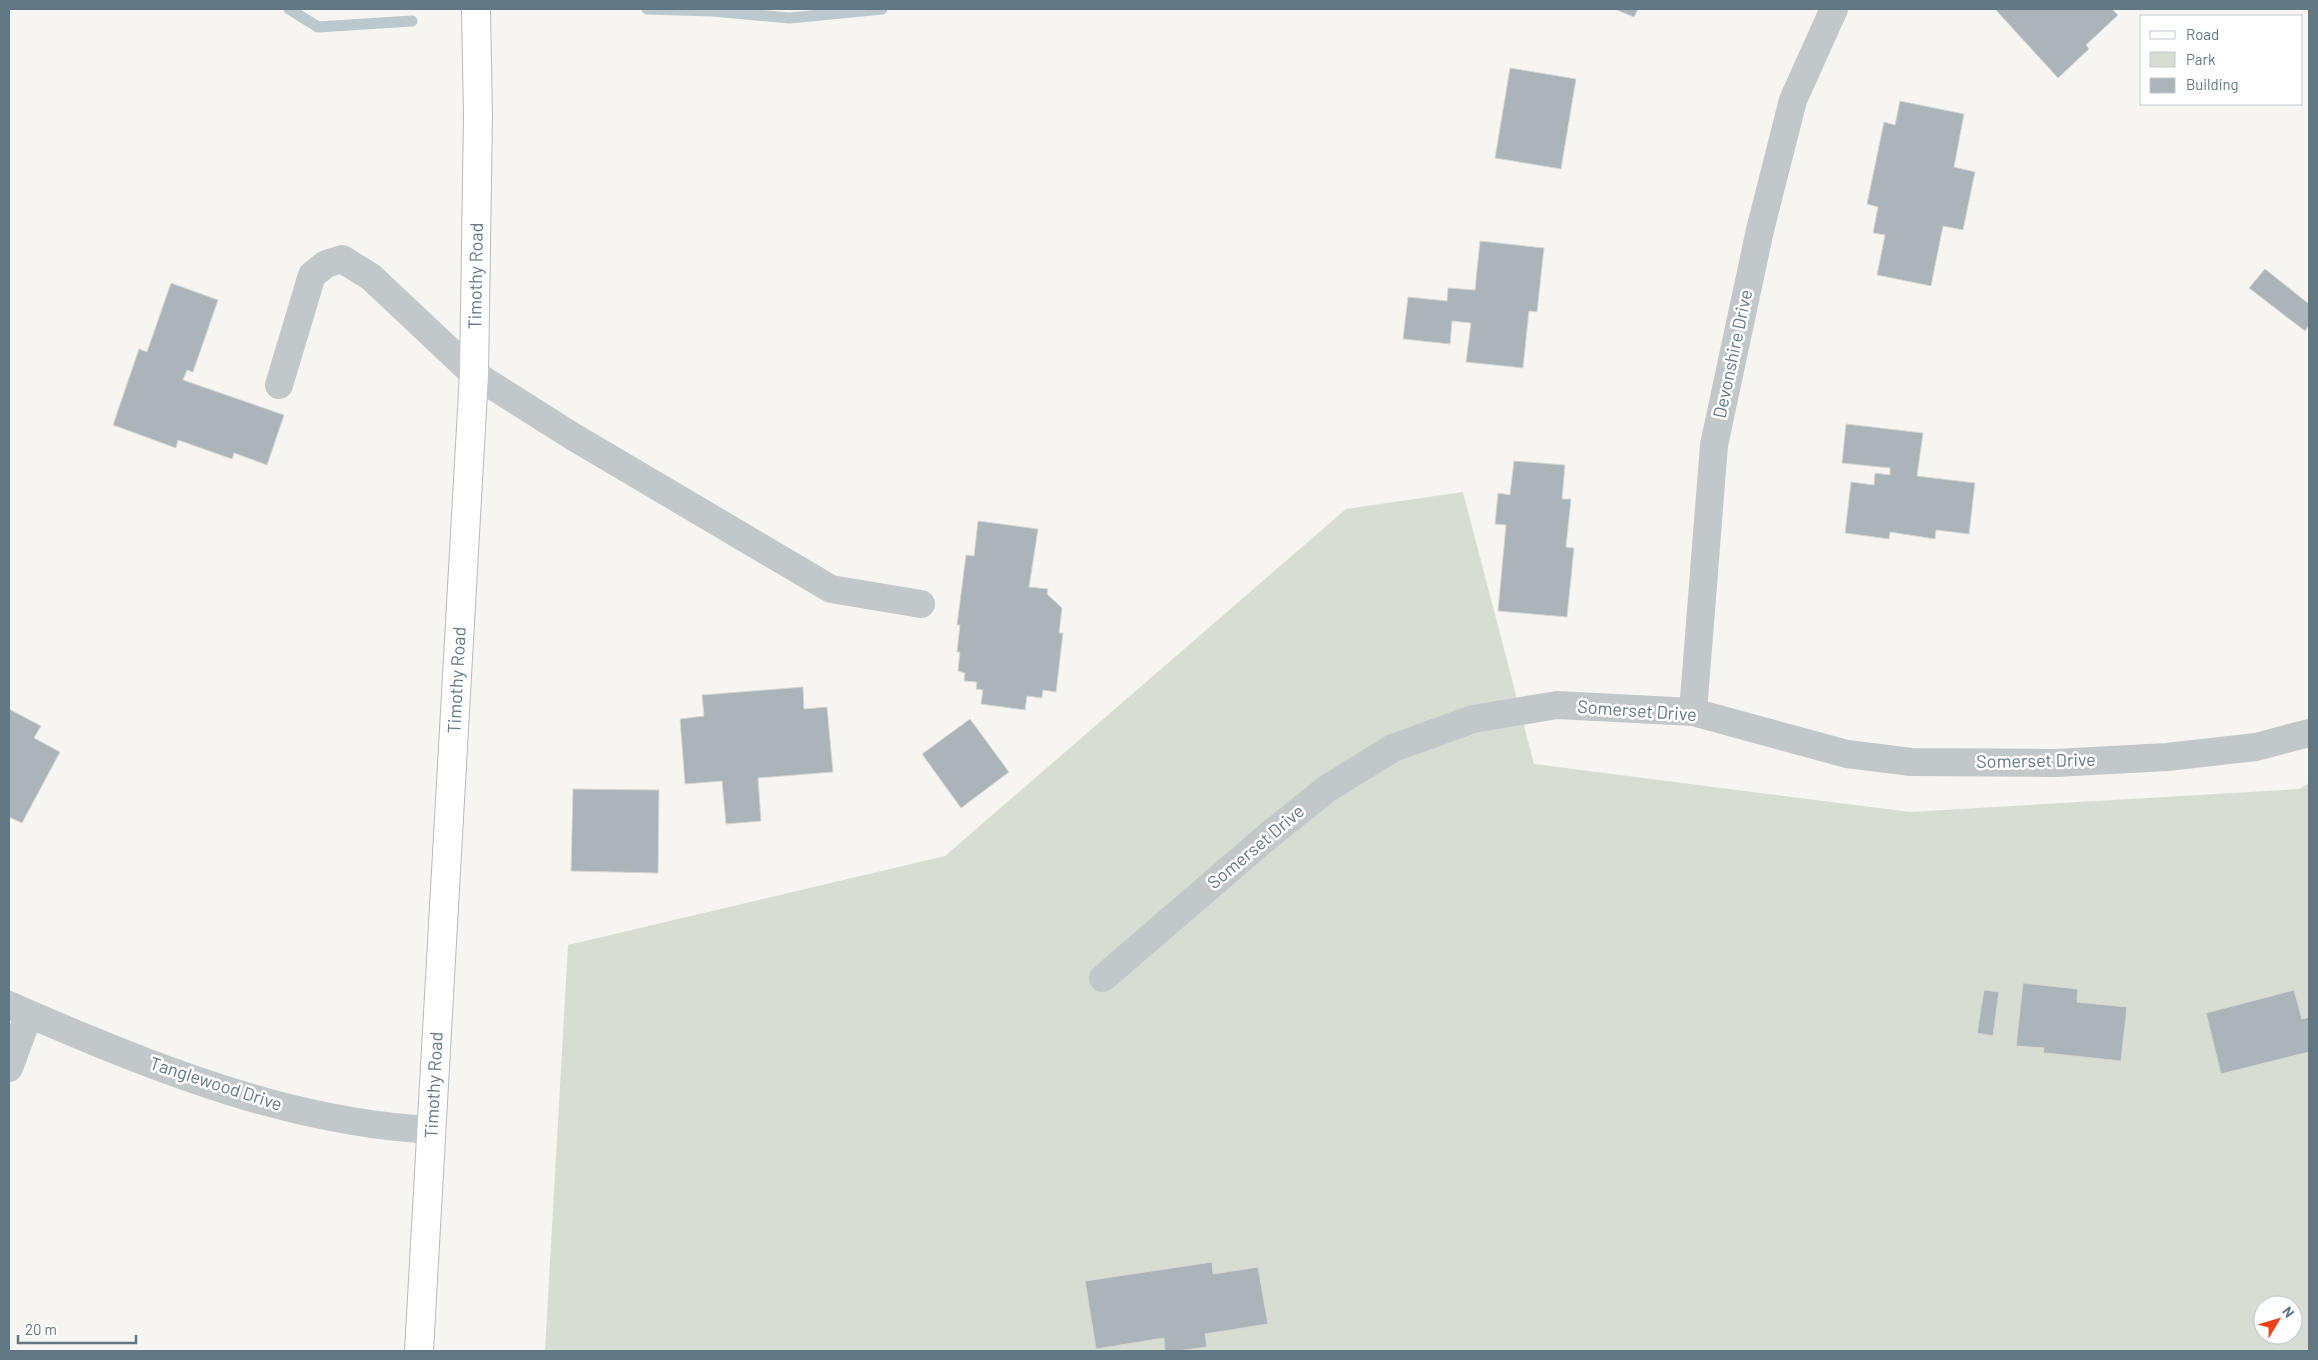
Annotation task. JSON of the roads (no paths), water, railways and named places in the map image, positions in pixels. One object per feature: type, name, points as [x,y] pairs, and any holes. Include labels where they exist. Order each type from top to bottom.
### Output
[{"type":"main road","name":"Timothy Road","points":[[419,1351],[474,374],[478,116],[476,9]]},
{"type":"street","name":"Devonshire Drive","points":[[1693,712],[1714,445],[1760,230],[1793,100],[1834,9]]},
{"type":"street","points":[[279,385],[312,275],[326,264],[342,259],[371,277],[474,374],[572,436],[831,589],[921,604]]},
{"type":"street","name":"Somerset Drive","points":[[1103,978],[1268,836],[1328,788],[1393,748],[1473,720],[1557,705],[1693,712],[1847,754],[1911,762],[2056,763],[2167,757],[2256,747],[2309,733]]},
{"type":"street","points":[[9,1068],[19,1009]]},
{"type":"street","name":"Tanglewood Drive","points":[[19,1009],[177,1075],[244,1096],[301,1110],[384,1126],[432,1130]]},
{"type":"waterway","points":[[289,9],[318,27],[412,21]]},
{"type":"waterway","points":[[647,9],[712,11],[790,18],[882,9]]}]
